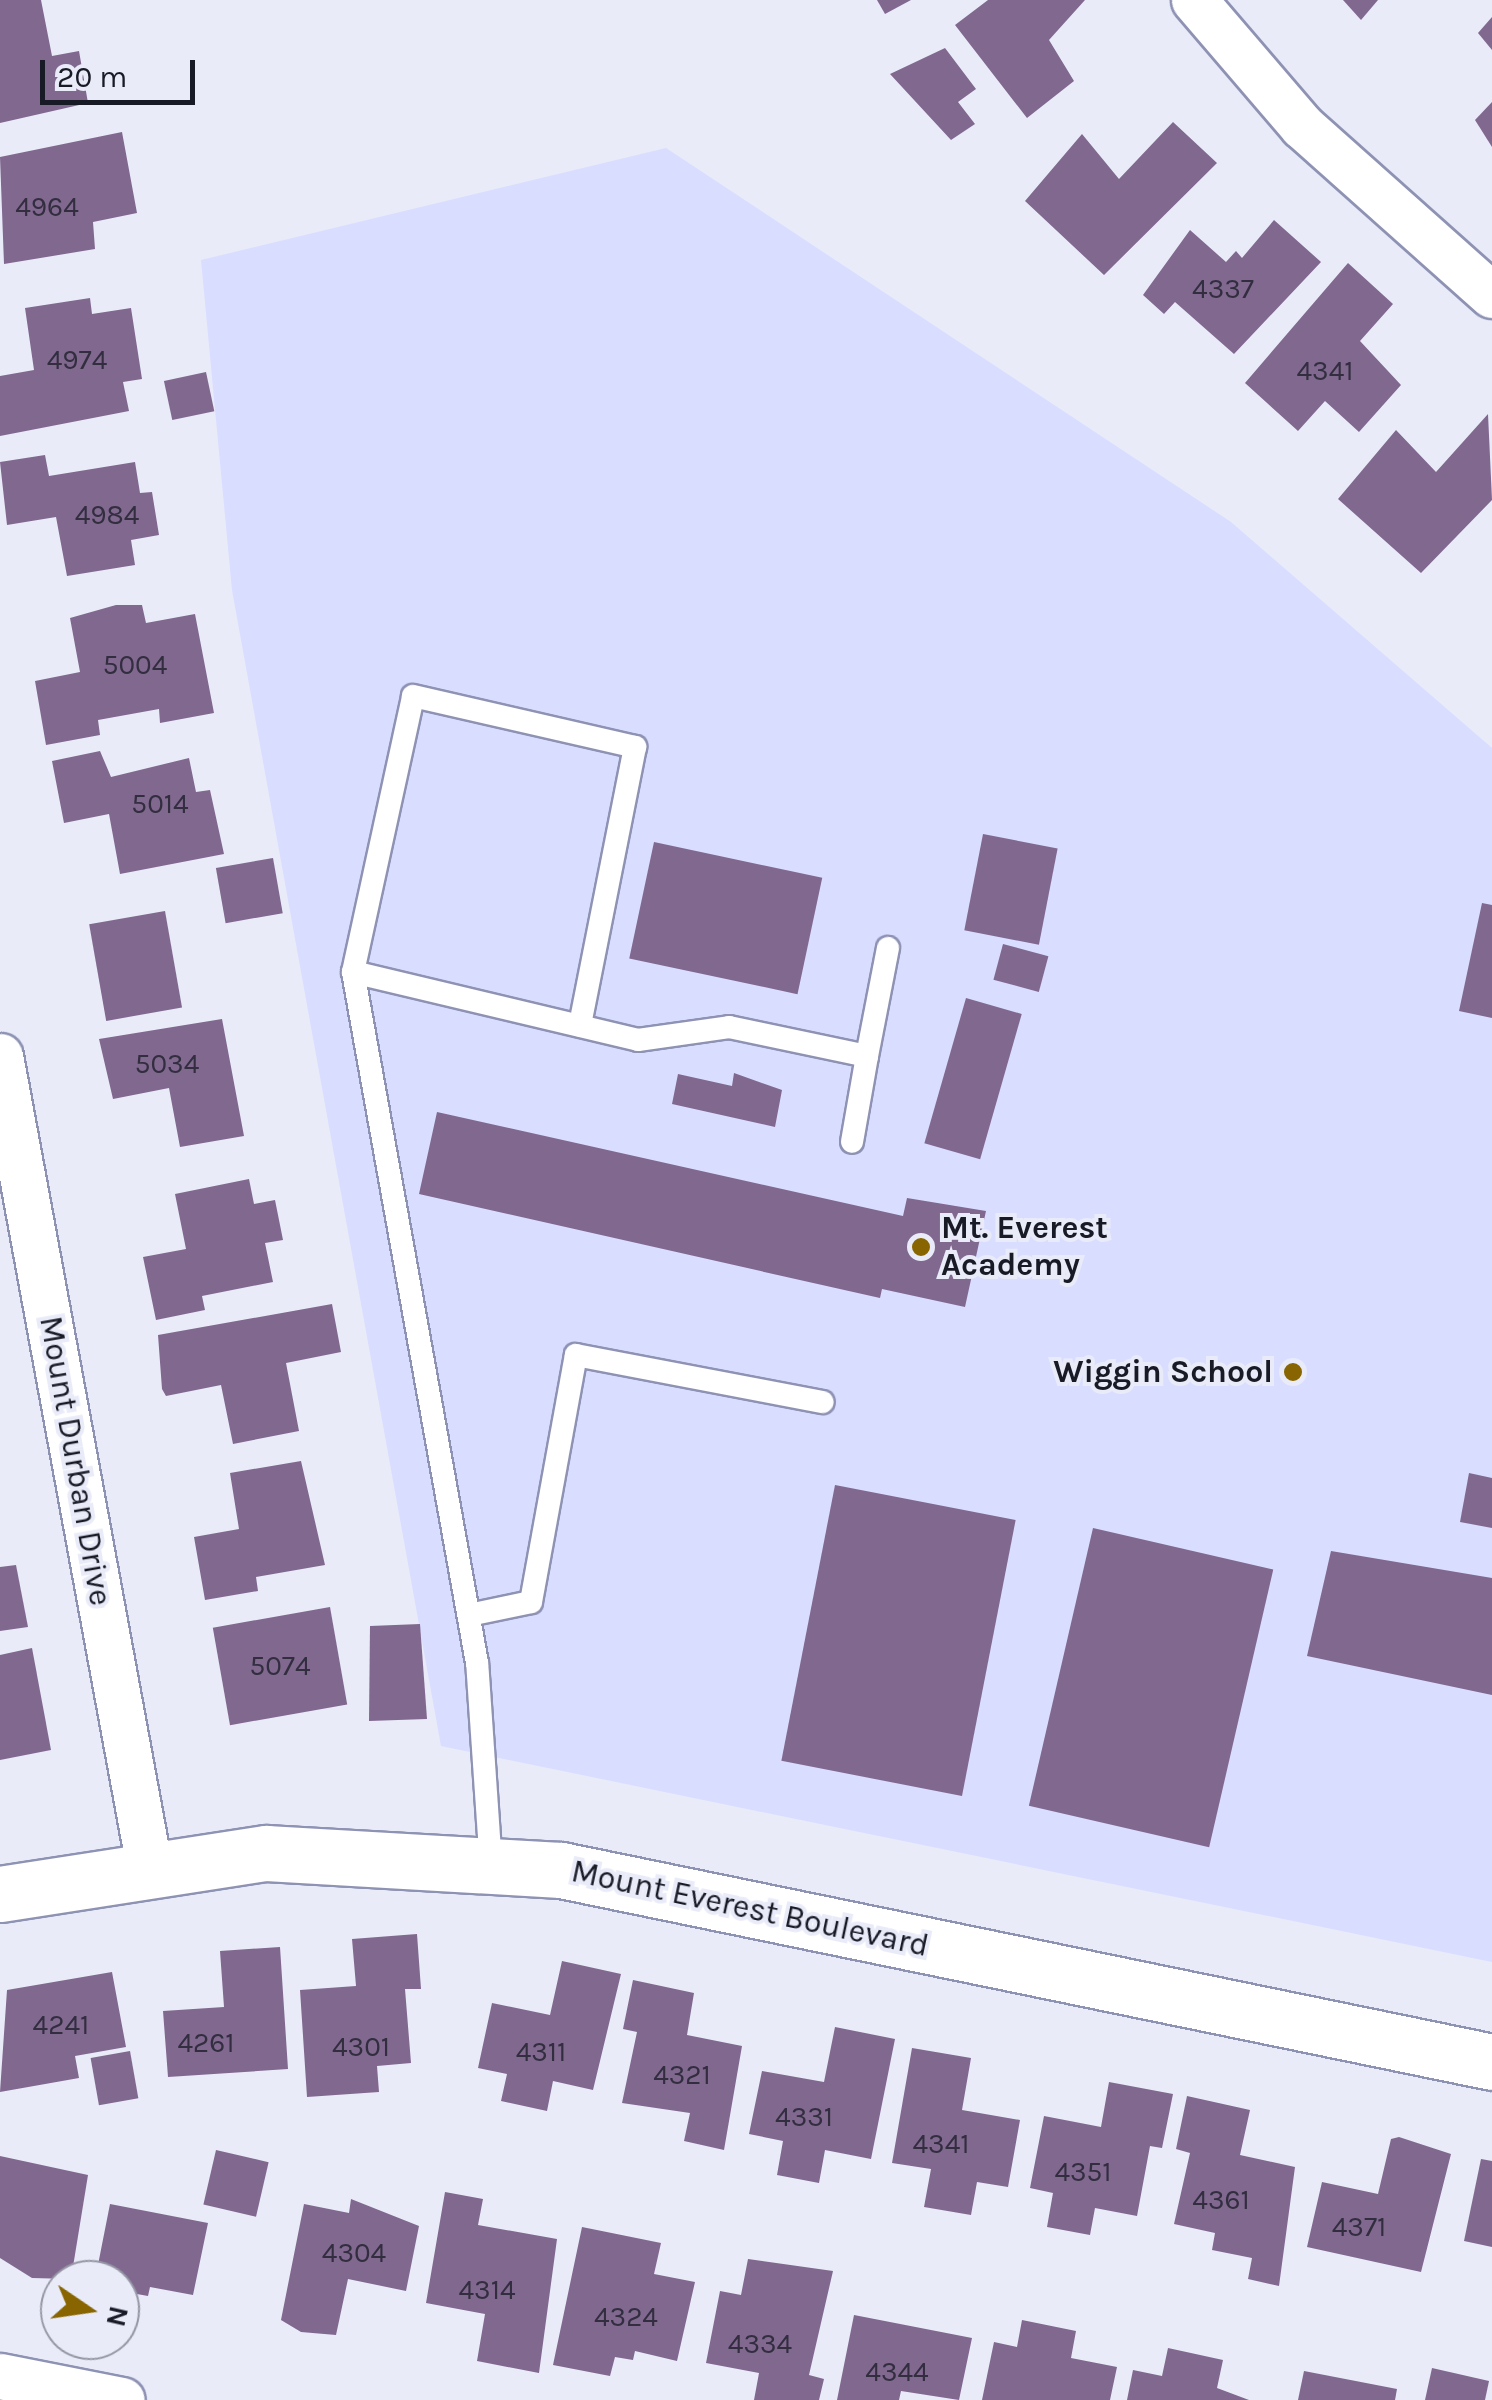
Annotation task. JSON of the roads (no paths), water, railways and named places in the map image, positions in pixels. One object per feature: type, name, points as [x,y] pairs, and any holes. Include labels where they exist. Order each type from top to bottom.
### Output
[{"type":"street","points":[[1194,0],[1302,126],[1492,295]]},
{"type":"street","name":"Mount Durban Drive","points":[[0,1056],[149,1866]]},
{"type":"street","name":"Mount Everest Boulevard","points":[[0,1894],[149,1866],[266,1853],[561,1870],[1492,2062]]},
{"type":"street","points":[[0,2376],[122,2400]]},
{"type":"lane","points":[[491,1866],[470,1615],[353,972],[413,696],[636,747],[580,1026]]},
{"type":"lane","points":[[852,1142],[888,948]]},
{"type":"lane","points":[[353,972],[638,1040],[729,1027],[867,1056]]},
{"type":"lane","points":[[470,1615],[532,1602],[576,1355],[823,1402]]},
{"type":"place","name":"Mt. Everest Academy","points":[[921,1247]]},
{"type":"place","name":"Wiggin School","points":[[1293,1372]]}]
